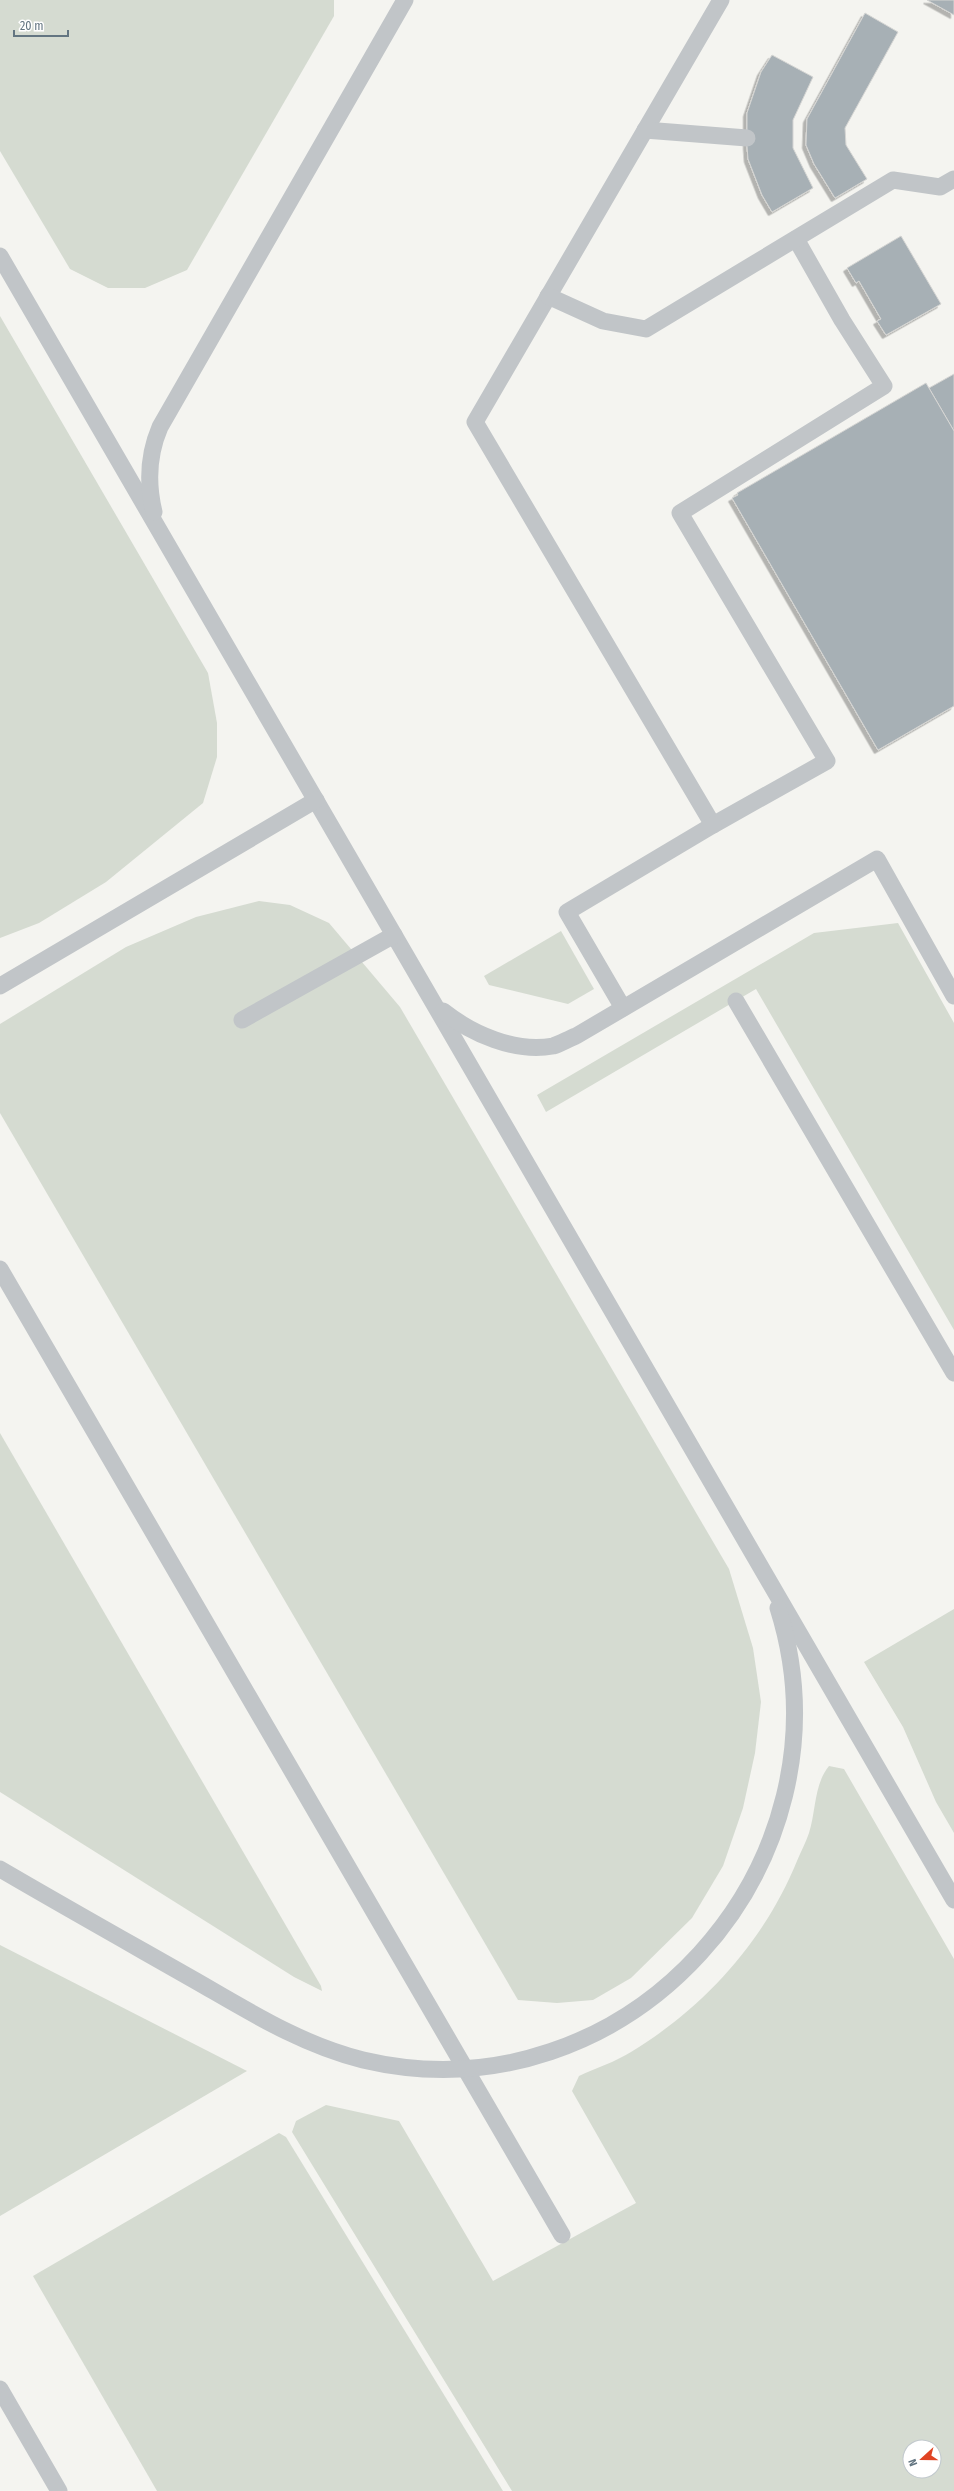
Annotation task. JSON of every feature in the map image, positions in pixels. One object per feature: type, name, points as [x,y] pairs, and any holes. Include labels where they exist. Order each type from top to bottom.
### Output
[{"type":"lane","points":[[160,532],[150,496],[149,475],[154,441],[160,427],[405,0]]},
{"type":"lane","points":[[713,825],[475,422],[721,0]]},
{"type":"lane","points":[[645,130],[747,138]]},
{"type":"lane","points":[[548,296],[603,321],[646,329],[893,180],[940,187],[954,179]]},
{"type":"lane","points":[[623,1008],[567,912],[713,825],[827,761],[680,513],[884,386],[842,320],[796,239]]},
{"type":"lane","points":[[0,256],[954,1900]]},
{"type":"lane","points":[[0,986],[316,800]]},
{"type":"lane","points":[[428,993],[439,1008],[460,1024],[484,1036],[531,1048],[554,1045],[576,1036],[877,859],[954,996]]},
{"type":"lane","points":[[242,1020],[394,935]]},
{"type":"lane","points":[[736,1001],[954,1374]]},
{"type":"lane","points":[[0,1269],[463,2068],[562,2235]]},
{"type":"lane","points":[[0,1869],[286,2032],[315,2045],[365,2060],[396,2066],[463,2068],[495,2064],[541,2054],[597,2033],[660,1993],[687,1969],[707,1948],[738,1907],[764,1858],[778,1818],[788,1781],[793,1744],[792,1682],[788,1648],[780,1614],[765,1575]]},
{"type":"lane","points":[[0,2389],[59,2491]]},
{"type":"shaded area","points":[[0,0],[334,0],[334,16],[187,270],[145,288],[108,288],[70,269],[0,151]]},
{"type":"shaded area","points":[[0,316],[208,673],[217,723],[217,757],[203,803],[106,882],[39,923],[0,938]]},
{"type":"shaded area","points":[[259,901],[290,905],[329,923],[400,1007],[729,1569],[753,1648],[761,1702],[755,1753],[743,1808],[723,1866],[692,1918],[631,1978],[593,2000],[557,2003],[518,2000],[0,1113],[0,1024],[126,947],[196,917]]},
{"type":"shaded area","points":[[898,923],[954,1023],[954,1330],[756,989],[546,1112],[537,1095],[814,933]]},
{"type":"shaded area","points":[[561,931],[594,989],[568,1004],[489,985],[484,976]]},
{"type":"shaded area","points":[[0,1433],[321,1986],[322,1991],[294,1977],[0,1792]]},
{"type":"shaded area","points":[[954,1609],[954,1833],[936,1802],[903,1727],[864,1662]]},
{"type":"shaded area","points":[[829,1766],[844,1769],[954,1959],[954,2491],[512,2491],[292,2132],[296,2121],[326,2105],[399,2121],[493,2281],[636,2203],[572,2091],[579,2076],[625,2056],[683,2015],[707,1993],[750,1945],[784,1890],[806,1840],[821,1781]]},
{"type":"shaded area","points":[[0,1945],[247,2071],[0,2216]]},
{"type":"shaded area","points":[[279,2133],[286,2137],[503,2491],[157,2491],[33,2276]]},
{"type":"building","points":[[927,0],[954,0],[954,15]]},
{"type":"building","points":[[865,13],[898,32],[845,128],[846,145],[867,179],[835,198],[814,164],[806,145],[807,119]]},
{"type":"building","points":[[772,55],[813,77],[793,120],[793,148],[813,188],[772,212],[762,195],[748,159],[747,113],[761,72]]},
{"type":"building","points":[[901,236],[941,304],[886,335],[877,321],[881,319],[859,281],[856,283],[847,268]]},
{"type":"building","points":[[954,374],[954,431],[929,388]]},
{"type":"building","points":[[926,383],[954,431],[954,706],[878,750],[732,498],[738,495],[737,493]]}]
